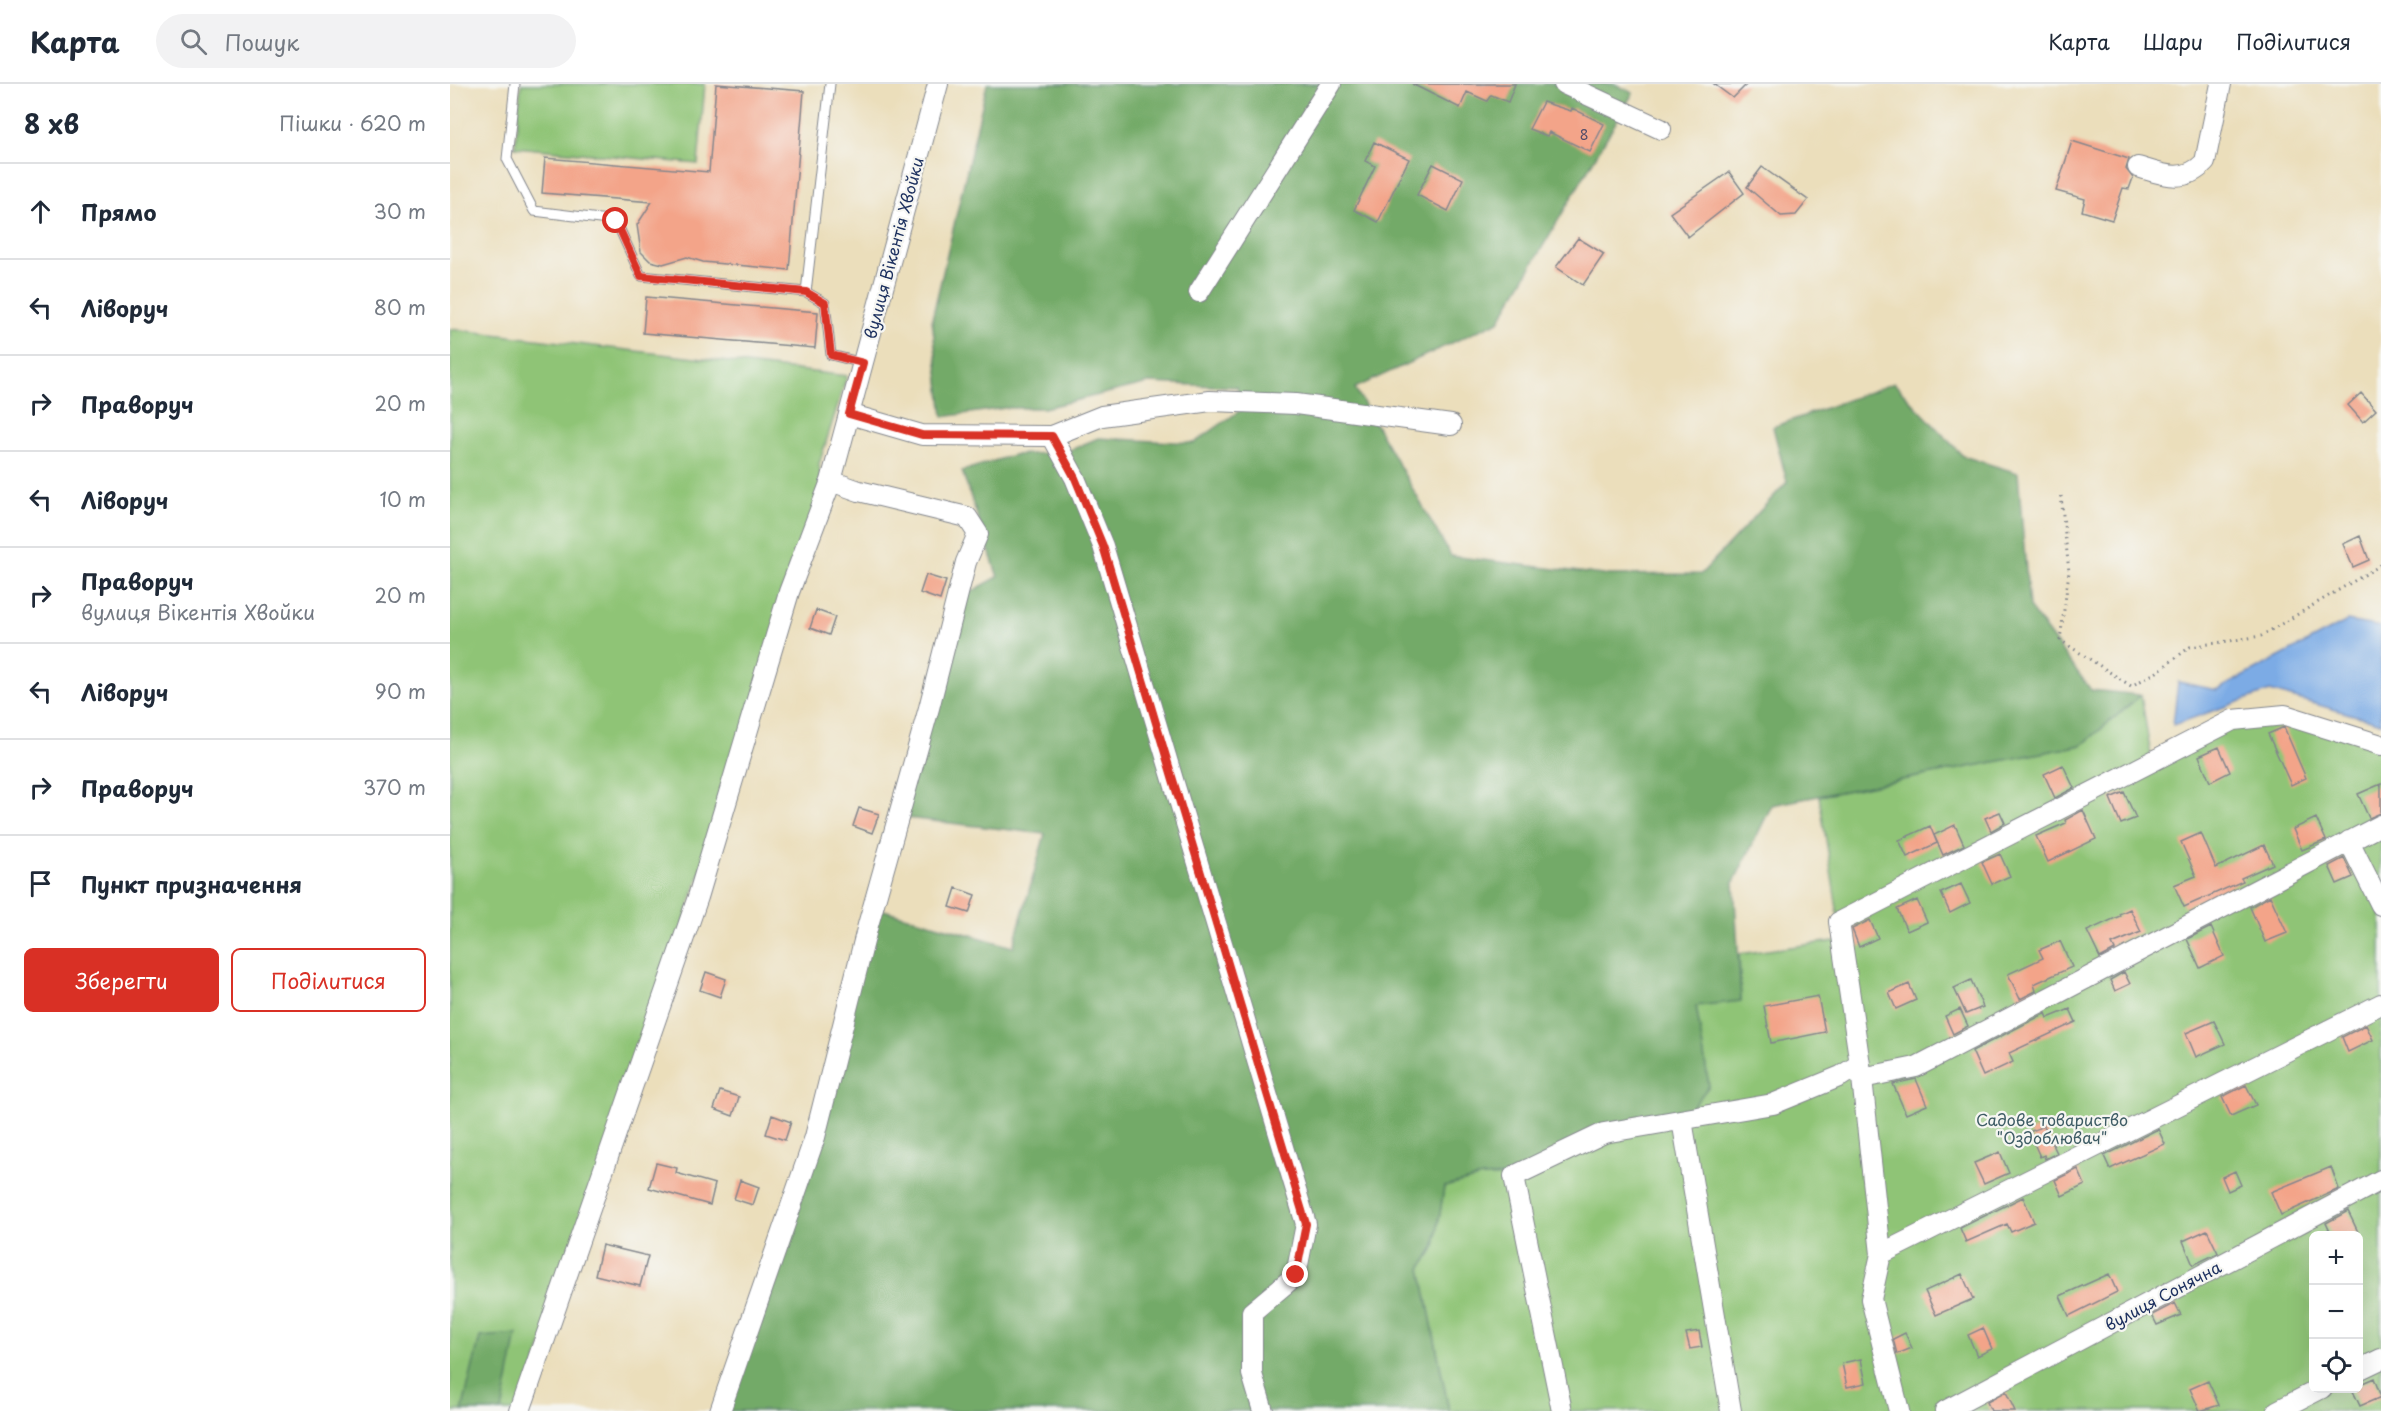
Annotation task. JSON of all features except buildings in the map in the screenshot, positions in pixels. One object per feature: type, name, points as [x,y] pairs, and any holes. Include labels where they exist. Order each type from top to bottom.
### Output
[{"type":"street","name":"вулиця Вікентія Хвойки","points":[[520,1411],[698,897],[789,591],[831,481],[938,84]]},
{"type":"street","points":[[1198,292],[1331,84]]},
{"type":"street","points":[[1564,84],[1661,129]]},
{"type":"street","points":[[2138,167],[2169,177],[2183,177],[2196,172],[2205,162],[2220,84]]},
{"type":"street","points":[[849,414],[922,435],[1052,436],[1102,416],[1210,401],[1296,404],[1450,425]]},
{"type":"street","points":[[1052,436],[1075,478],[1103,546],[1306,1224],[1296,1275],[1252,1312],[1252,1374],[1263,1411]]},
{"type":"street","points":[[720,1411],[815,1137],[868,925],[929,708],[966,562],[978,534],[967,517],[859,491],[831,481]]},
{"type":"street","points":[[1899,1411],[1871,1299],[1881,1254],[1861,1071],[1839,922],[2233,720],[2285,715],[2381,744]]},
{"type":"street","points":[[1562,1411],[1514,1176],[1604,1133],[1773,1104],[1841,1076],[1861,1071],[1916,1066],[2381,825]]},
{"type":"street","points":[[2349,841],[2381,905]]},
{"type":"street","points":[[1881,1254],[2381,1004]]},
{"type":"street","points":[[1682,1119],[1731,1411]]},
{"type":"street","name":"вулиця Сонячна","points":[[1945,1411],[2381,1180]]},
{"type":"street","points":[[2363,1368],[2381,1359]]},
{"type":"street","points":[[2277,1411],[2314,1393]]},
{"type":"lane","points":[[514,84],[507,159],[534,211],[616,221],[641,276],[806,292],[825,303],[831,355],[863,363]]},
{"type":"lane","points":[[806,292],[830,84]]},
{"type":"path","points":[[2061,496],[2069,572],[2060,640],[2131,687],[2157,672],[2190,647],[2260,636],[2381,565]]},
{"type":"green space","points":[[521,84],[705,84],[698,164],[515,147]]},
{"type":"green space","points":[[987,84],[1615,84],[1633,93],[1499,321],[1355,388],[1451,556],[1604,575],[1701,574],[1787,482],[1773,427],[1894,383],[1963,456],[2018,473],[2029,607],[2091,690],[2141,695],[2082,745],[1772,805],[1734,882],[1741,1001],[1696,1006],[1709,1086],[1682,1120],[1604,1133],[1514,1176],[1482,1177],[1444,1187],[1435,1246],[1421,1269],[1449,1411],[720,1411],[815,1137],[873,907],[1013,947],[1045,834],[898,817],[956,600],[998,577],[962,471],[1013,455],[1065,452],[1098,438],[1194,443],[1242,409],[1237,387],[1149,383],[1044,408],[1005,408],[943,417],[932,319]]},
{"type":"green space","points":[[450,329],[847,376],[819,464],[824,503],[520,1411],[450,1411]]},
{"type":"green space","name":"Садове товариство \"Оздоблювач\"","points":[[2141,695],[2152,761],[2233,720],[2285,715],[2381,745],[2381,1411],[1449,1411],[1421,1269],[1435,1246],[1444,1187],[1482,1177],[1514,1176],[1709,1086],[1696,1005],[1741,1000],[1739,954],[1842,940],[1819,796],[2082,745]]},
{"type":"green space","points":[[517,1334],[502,1411],[462,1411],[480,1337]]},
{"type":"water","points":[[2347,621],[2381,627],[2381,723],[2270,691],[2173,725],[2178,682],[2217,690]]},
{"type":"route","points":[[616,221],[641,276],[806,292],[825,303],[831,355],[863,363],[849,414],[922,435],[1052,436],[1075,478],[1103,546],[1183,819],[1271,1102],[1306,1224],[1296,1275]]}]
